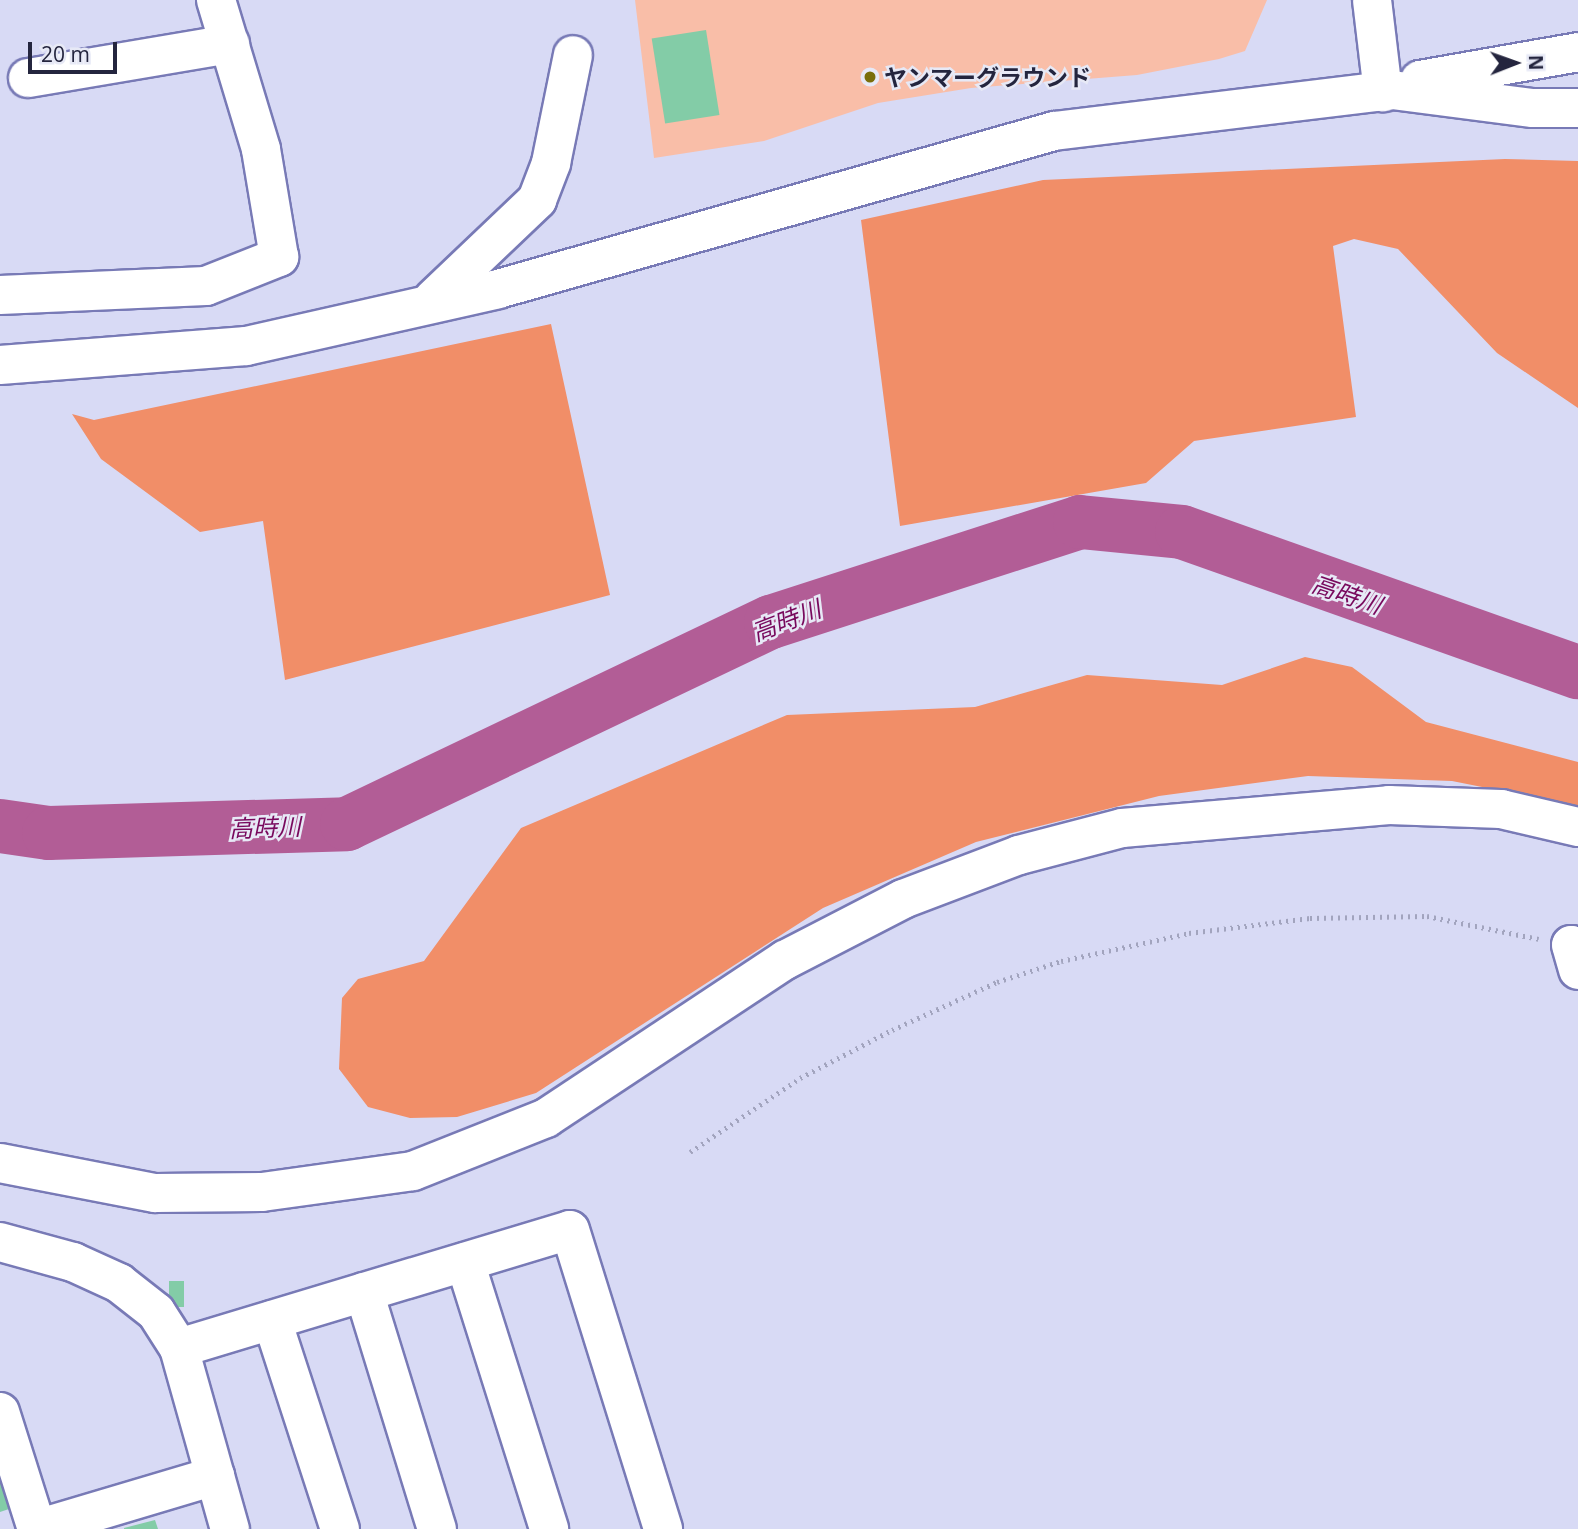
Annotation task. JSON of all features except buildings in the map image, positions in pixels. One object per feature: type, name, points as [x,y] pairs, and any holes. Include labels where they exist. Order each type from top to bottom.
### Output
[{"type":"street","points":[[0,295],[206,286],[279,257],[261,149],[216,0]]},
{"type":"street","points":[[1371,0],[1387,91]]},
{"type":"street","points":[[28,78],[230,44]]},
{"type":"street","points":[[1387,91],[1406,83],[1578,52]]},
{"type":"street","points":[[433,299],[537,200],[551,163],[573,55]]},
{"type":"street","points":[[0,365],[246,346],[433,299],[498,289],[1054,131],[1387,91],[1533,108],[1578,108]]},
{"type":"street","points":[[0,1163],[155,1193],[262,1192],[412,1171],[547,1118],[785,960],[903,899],[1018,855],[1122,828],[1389,805],[1501,809],[1578,827]]},
{"type":"street","points":[[179,1348],[570,1230],[663,1529]]},
{"type":"street","points":[[0,1242],[73,1262],[119,1283],[156,1312],[179,1348],[230,1529]]},
{"type":"street","points":[[465,1262],[549,1529]]},
{"type":"street","points":[[364,1292],[437,1529]]},
{"type":"street","points":[[272,1320],[340,1529]]},
{"type":"street","points":[[0,1412],[37,1529],[215,1476]]},
{"type":"path","points":[[690,1152],[800,1078],[892,1030],[997,982],[1061,961],[1189,933],[1310,918],[1427,916],[1576,954]]},
{"type":"shaded area","name":"ヤンマーグラウンド","points":[[635,0],[1267,0],[1245,51],[1219,59],[1137,75],[971,88],[878,103],[764,141],[654,158]]},
{"type":"shaded area","points":[[1505,159],[1578,161],[1578,408],[1497,353],[1398,249],[1354,239],[1333,246],[1356,417],[1194,441],[1146,483],[900,526],[861,220],[1043,180]]},
{"type":"shaded area","points":[[551,324],[610,595],[285,680],[263,521],[200,532],[101,459],[72,414],[94,420]]},
{"type":"shaded area","points":[[1305,657],[1352,667],[1426,722],[1578,762],[1578,806],[1452,781],[1308,776],[1159,796],[976,842],[823,908],[536,1093],[457,1117],[410,1118],[368,1107],[339,1069],[342,998],[358,979],[424,961],[521,828],[787,715],[975,707],[1087,675],[1222,685]]},
{"type":"waterway","name":"高時川","points":[[0,826],[49,833],[347,824],[771,622],[1080,522],[1182,532],[1578,672]]},
{"type":"place","name":"ヤンマーグラウンド","points":[[870,77]]}]
